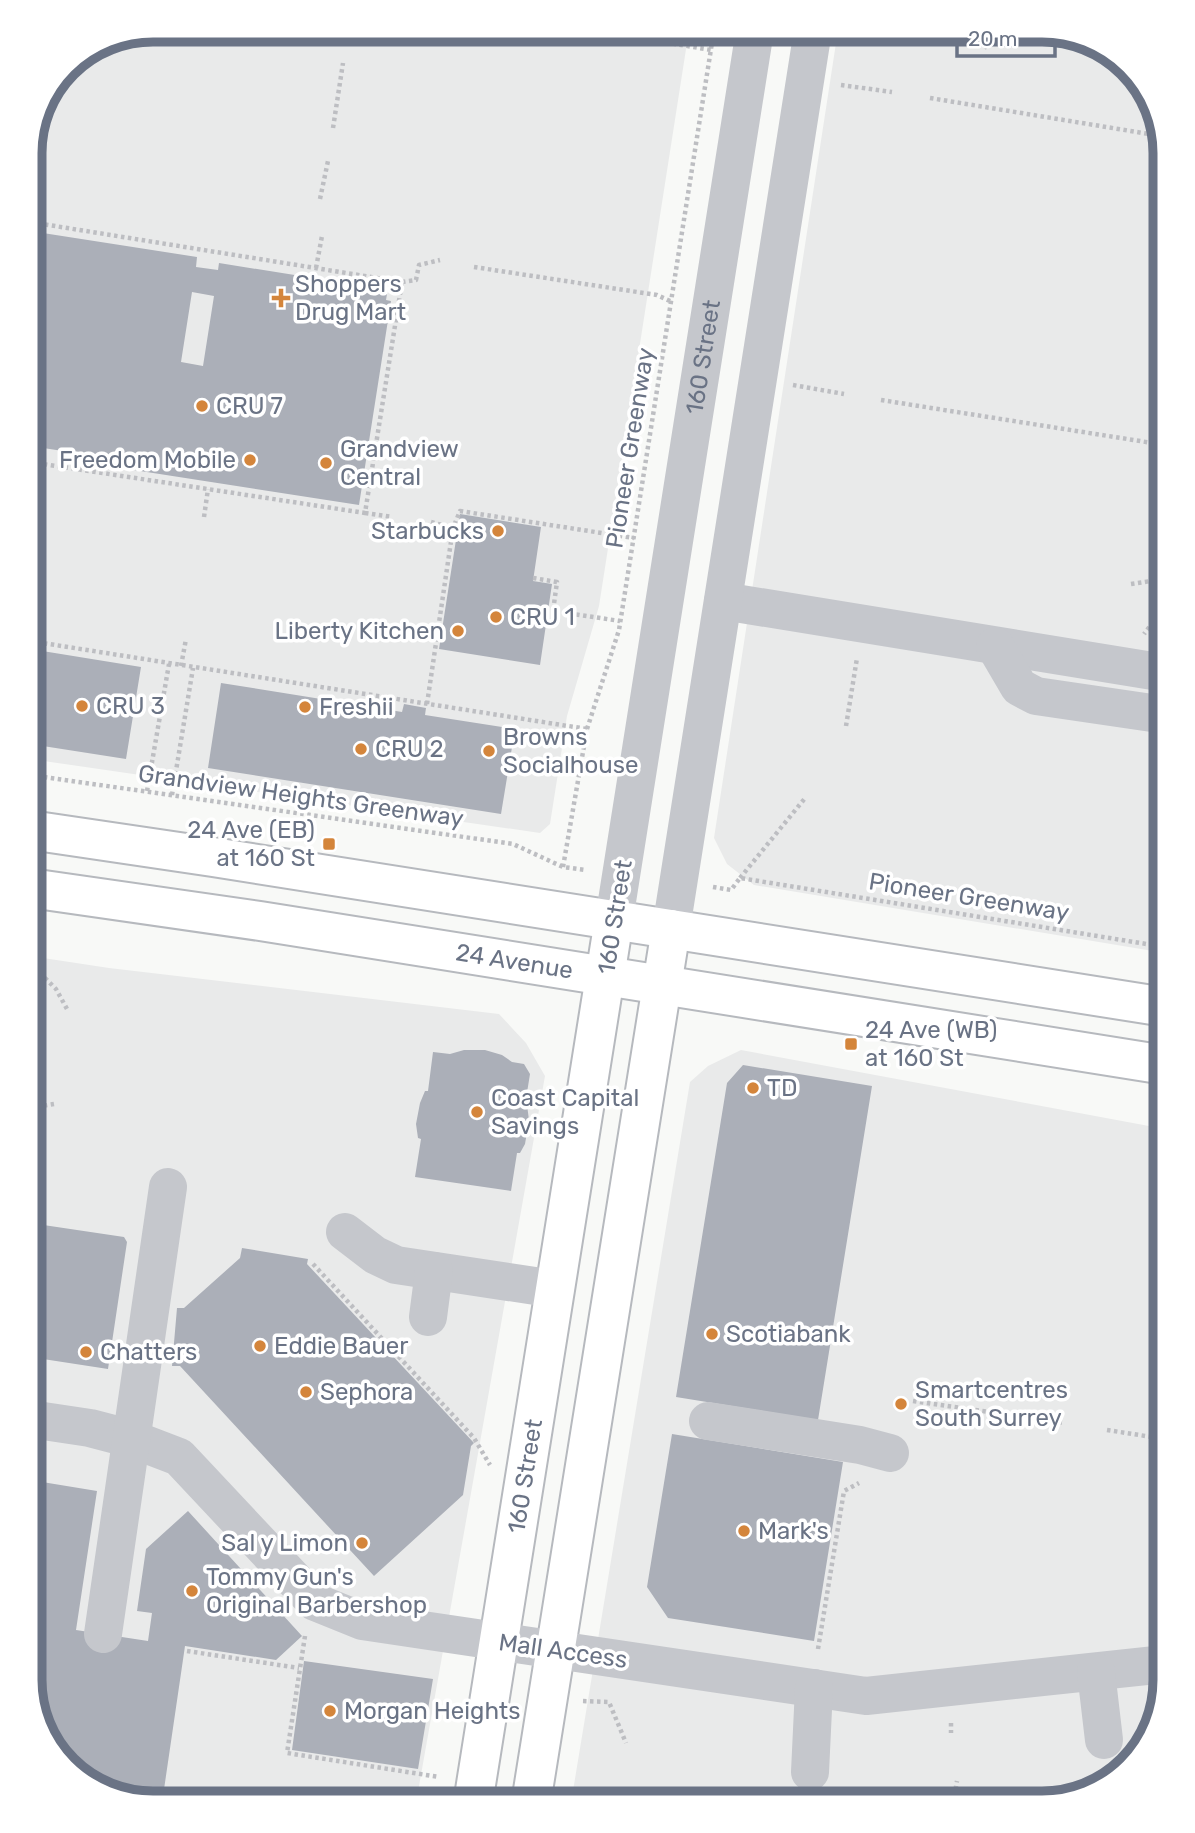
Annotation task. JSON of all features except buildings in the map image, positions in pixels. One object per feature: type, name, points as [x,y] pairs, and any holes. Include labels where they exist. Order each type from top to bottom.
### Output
[{"type":"main road","points":[[42,832],[213,856],[1153,1005]]},
{"type":"main road","name":"24 Avenue","points":[[42,890],[260,921],[1153,1063]]},
{"type":"main road","name":"160 Street","points":[[475,1791],[614,920]]},
{"type":"main road","points":[[533,1791],[671,929]]},
{"type":"street","name":"160 Street","points":[[614,920],[753,42]]},
{"type":"street","points":[[671,929],[811,42]]},
{"type":"street","points":[[723,601],[1153,671]]},
{"type":"street","points":[[995,646],[1019,687],[1036,696],[1152,713]]},
{"type":"street","points":[[103,1633],[168,1187]]},
{"type":"street","points":[[345,1232],[375,1255],[397,1265],[555,1289]]},
{"type":"street","points":[[428,1317],[434,1271]]},
{"type":"street","name":"Mall Access","points":[[42,1421],[90,1428],[132,1439],[179,1457],[315,1602],[362,1621],[866,1696],[1153,1665]]},
{"type":"street","points":[[708,1421],[860,1444],[880,1465]]},
{"type":"street","points":[[1096,1672],[1104,1740]]},
{"type":"street","points":[[810,1772],[814,1689]]},
{"type":"path","points":[[663,42],[711,50]]},
{"type":"path","name":"Pioneer Greenway","points":[[563,867],[587,729],[620,621],[712,42]]},
{"type":"path","points":[[982,42],[989,50]]},
{"type":"path","points":[[332,128],[343,63]]},
{"type":"path","points":[[839,85],[892,92]]},
{"type":"path","points":[[930,99],[1151,134]]},
{"type":"path","points":[[320,199],[328,161]]},
{"type":"path","points":[[42,224],[401,282],[416,280],[419,265],[440,260]]},
{"type":"path","points":[[316,268],[321,236]]},
{"type":"path","points":[[474,267],[657,295],[672,302]]},
{"type":"path","points":[[365,513],[401,282]]},
{"type":"path","points":[[792,384],[844,394]]},
{"type":"path","points":[[881,400],[1153,442]]},
{"type":"path","points":[[42,464],[392,517]]},
{"type":"path","points":[[204,517],[208,489]]},
{"type":"path","points":[[427,704],[453,527],[460,510],[634,538]]},
{"type":"path","points":[[431,523],[453,527]]},
{"type":"path","points":[[533,578],[557,582],[553,611],[620,621]]},
{"type":"path","points":[[181,666],[186,639]]},
{"type":"path","points":[[42,643],[587,729]]},
{"type":"path","points":[[846,726],[858,647]]},
{"type":"path","points":[[147,791],[169,664]]},
{"type":"path","points":[[172,795],[193,668]]},
{"type":"path","name":"Grandview Heights Greenway","points":[[42,777],[513,844],[563,867]]},
{"type":"path","points":[[731,890],[806,797]]},
{"type":"path","name":"Pioneer Greenway","points":[[740,877],[1153,945]]},
{"type":"path","points":[[42,975],[56,989],[67,1009]]},
{"type":"path","points":[[42,1106],[54,1104]]},
{"type":"path","points":[[313,1264],[474,1438],[492,1468]]},
{"type":"path","points":[[913,1401],[1064,1423]]},
{"type":"path","points":[[1108,1430],[1153,1437]]},
{"type":"path","points":[[818,1649],[844,1491],[880,1465]]},
{"type":"path","points":[[306,1632],[287,1753],[439,1777]]},
{"type":"path","points":[[187,1651],[299,1668]]},
{"type":"path","points":[[583,1701],[609,1702],[626,1743]]},
{"type":"path","points":[[955,1791],[957,1781]]},
{"type":"shaded area","name":"Grandview Central","points":[[153,42],[687,42],[599,606],[567,716],[550,824],[540,833],[42,761],[42,146],[53,104],[65,85],[98,57],[117,48]]},
{"type":"shaded area","points":[[836,42],[1049,42],[1091,53],[1115,70],[1138,98],[1149,124],[1153,153],[1153,951],[754,885],[727,864],[714,838]]},
{"type":"shaded area","points":[[42,958],[499,1014],[526,1043],[545,1076],[418,1791],[146,1791],[117,1785],[91,1772],[70,1753],[50,1722],[42,1680]]},
{"type":"shaded area","name":"Smartcentres South Surrey","points":[[741,1050],[1153,1127],[1152,1694],[1145,1722],[1130,1748],[1110,1768],[1084,1783],[1042,1791],[573,1791],[690,1082],[708,1066]]},
{"type":"place","name":"Shoppers Drug Mart","points":[[281,298]]},
{"type":"place","name":"CRU 7","points":[[202,406]]},
{"type":"place","name":"Freedom Mobile","points":[[250,460]]},
{"type":"place","name":"Grandview Central","points":[[326,463]]},
{"type":"place","name":"Starbucks","points":[[498,531]]},
{"type":"place","name":"CRU 1","points":[[496,617]]},
{"type":"place","name":"Liberty Kitchen","points":[[458,631]]},
{"type":"place","name":"CRU 3","points":[[82,706]]},
{"type":"place","name":"Freshii","points":[[305,707]]},
{"type":"place","name":"CRU 2","points":[[361,749]]},
{"type":"place","name":"Browns Socialhouse","points":[[489,751]]},
{"type":"place","name":"24 Ave (EB) at 160 St","points":[[329,844]]},
{"type":"place","name":"24 Ave (WB) at 160 St","points":[[851,1044]]},
{"type":"place","name":"TD","points":[[753,1088]]},
{"type":"place","name":"Coast Capital Savings","points":[[477,1112]]},
{"type":"place","name":"Scotiabank","points":[[712,1334]]},
{"type":"place","name":"Eddie Bauer","points":[[260,1346]]},
{"type":"place","name":"Chatters","points":[[86,1352]]},
{"type":"place","name":"Sephora","points":[[306,1392]]},
{"type":"place","name":"Smartcentres South Surrey","points":[[901,1404]]},
{"type":"place","name":"Mark's","points":[[744,1531]]},
{"type":"place","name":"Sal y Limon","points":[[362,1543]]},
{"type":"place","name":"Tommy Gun's Original Barbershop","points":[[192,1591]]},
{"type":"place","name":"Morgan Heights","points":[[330,1711]]}]
